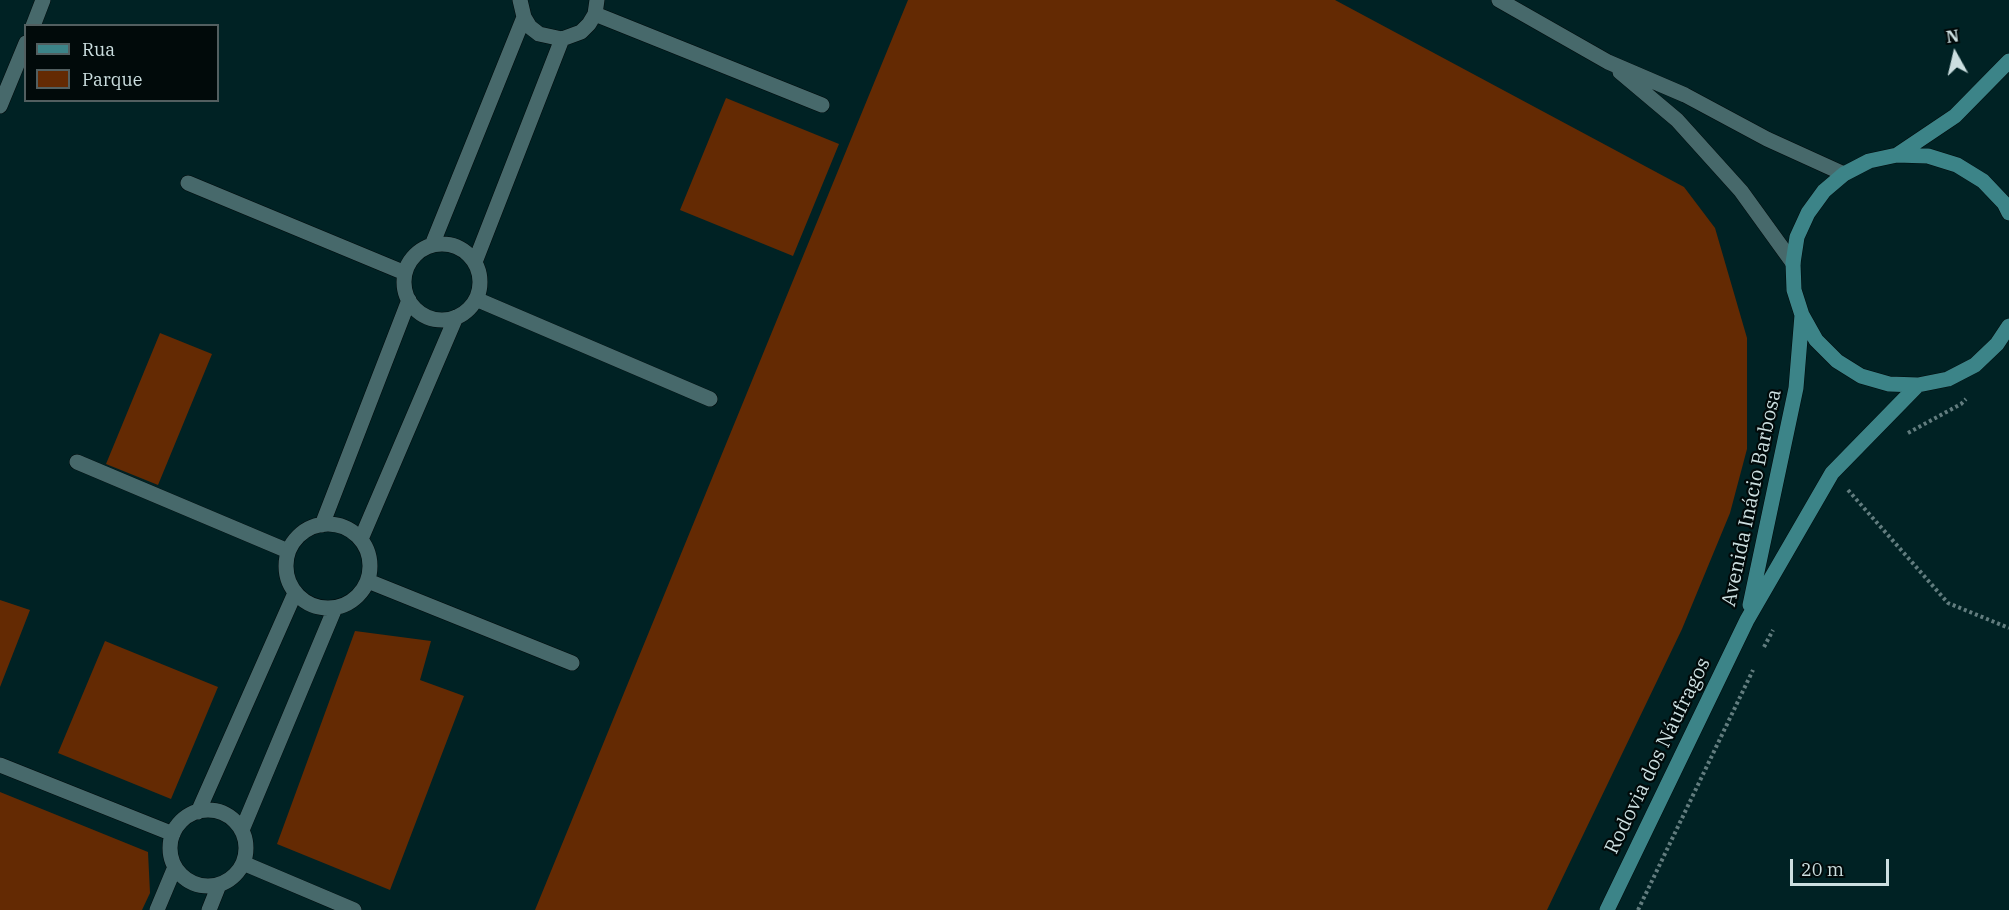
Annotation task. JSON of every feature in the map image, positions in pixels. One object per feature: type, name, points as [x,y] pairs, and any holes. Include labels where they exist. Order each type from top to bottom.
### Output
[{"type":"main road","points":[[1897,155],[1955,116],[2009,61]]},
{"type":"main road","points":[[2009,213],[2004,203],[1983,181],[1957,165],[1928,156],[1897,155],[1869,161],[1844,174],[1824,191],[1808,213],[1797,237],[1793,263],[1794,290],[1802,315],[1816,340],[1837,361],[1853,371],[1889,384],[1918,385],[1948,379],[1975,365],[1997,344],[2009,326]]},
{"type":"main road","name":"Avenida Inácio Barbosa","points":[[1747,620],[1796,388],[1802,315]]},
{"type":"main road","name":"Avenida Inácio Barbosa","points":[[1747,620],[1832,473],[1918,385]]},
{"type":"main road","name":"Rodovia dos Náufragos","points":[[1607,910],[1747,620]]},
{"type":"street","points":[[34,24],[43,0]]},
{"type":"street","points":[[520,0],[524,17],[530,27],[550,38],[562,39],[582,32],[596,7],[822,105]]},
{"type":"street","points":[[1499,0],[1608,62],[1685,95],[1776,143],[1844,174]]},
{"type":"street","points":[[432,245],[524,17]]},
{"type":"street","points":[[474,262],[562,39]]},
{"type":"street","points":[[1,102],[24,48]]},
{"type":"street","points":[[1608,62],[1677,120],[1742,191],[1793,263]]},
{"type":"street","points":[[188,183],[405,273]]},
{"type":"street","points":[[444,244],[467,253],[474,262],[480,282],[476,299],[466,312],[456,318],[445,320],[434,319],[415,309],[404,289],[405,273],[414,256],[432,245],[444,244]]},
{"type":"street","points":[[476,299],[710,399]]},
{"type":"street","points":[[322,525],[409,300]]},
{"type":"street","points":[[361,540],[456,318]]},
{"type":"street","points":[[77,462],[288,551]]},
{"type":"street","points":[[322,525],[336,525],[350,530],[361,540],[368,552],[371,567],[368,581],[361,594],[349,603],[335,608],[314,606],[303,601],[295,593],[288,581],[285,566],[288,551],[301,534],[322,525]]},
{"type":"street","points":[[368,581],[572,663]]},
{"type":"street","points":[[198,812],[295,593]]},
{"type":"street","points":[[242,830],[335,608]]},
{"type":"street","points":[[0,765],[173,834]]},
{"type":"street","points":[[198,812],[223,813],[234,820],[242,830],[246,840],[246,852],[238,872],[229,880],[219,885],[194,884],[183,877],[175,867],[171,856],[173,834],[187,817],[198,812]]},
{"type":"street","points":[[243,863],[354,910]]},
{"type":"street","points":[[157,910],[175,867]]},
{"type":"street","points":[[209,910],[219,885]]},
{"type":"path","points":[[1898,439],[1961,404],[1969,396]]},
{"type":"path","points":[[1843,485],[1948,603],[2009,628]]},
{"type":"path","points":[[1761,654],[1776,622]]},
{"type":"path","points":[[1638,910],[1756,665]]},
{"type":"green space","points":[[908,0],[1335,0],[1684,187],[1715,228],[1747,338],[1747,449],[1730,513],[1682,629],[1547,910],[535,910]]},
{"type":"green space","points":[[726,98],[839,144],[793,256],[680,210]]},
{"type":"green space","points":[[160,333],[212,354],[158,485],[106,464]]},
{"type":"green space","points":[[0,600],[30,610],[0,687]]},
{"type":"green space","points":[[355,631],[431,641],[420,680],[464,696],[390,890],[277,844]]},
{"type":"green space","points":[[105,641],[218,687],[171,799],[58,753]]},
{"type":"green space","points":[[0,792],[148,852],[150,893],[142,910],[0,910]]}]
